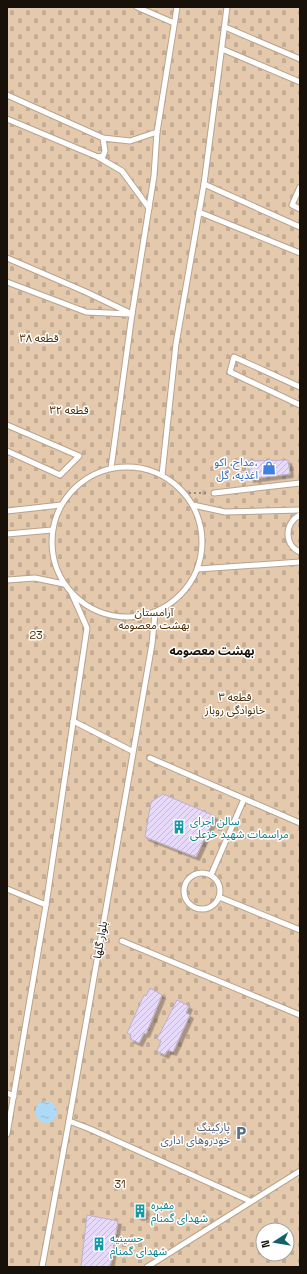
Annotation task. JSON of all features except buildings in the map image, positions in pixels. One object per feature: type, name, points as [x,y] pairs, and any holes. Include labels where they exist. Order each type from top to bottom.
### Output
[{"type":"lane","points":[[137,7],[174,23]]},
{"type":"lane","points":[[111,468],[132,314],[154,176],[157,132],[177,7]]},
{"type":"lane","points":[[162,475],[176,344],[204,184],[227,7]]},
{"type":"lane","points":[[225,27],[300,59]]},
{"type":"lane","points":[[222,49],[300,82]]},
{"type":"lane","points":[[7,95],[103,138],[130,141],[157,132]]},
{"type":"lane","points":[[7,119],[98,158],[122,171],[149,208]]},
{"type":"lane","points":[[98,158],[103,156],[105,151],[103,138]]},
{"type":"lane","points":[[204,184],[300,227]]},
{"type":"lane","points":[[300,187],[292,205],[300,208]]},
{"type":"lane","points":[[199,212],[300,253]]},
{"type":"lane","points":[[7,258],[86,292],[132,314]]},
{"type":"lane","points":[[7,282],[86,312],[132,314]]},
{"type":"lane","points":[[300,387],[234,357],[230,372],[300,405]]},
{"type":"lane","points":[[7,425],[79,456],[60,475],[7,451]]},
{"type":"lane","points":[[111,468],[140,468],[162,475],[184,493],[193,504],[201,525],[203,548],[198,569],[188,588],[173,603],[155,613],[126,618],[96,612],[72,594],[64,584],[54,561],[52,530],[62,504],[69,494],[83,481],[99,472],[111,468]]},
{"type":"lane","points":[[214,493],[300,484]]},
{"type":"lane","points":[[7,511],[62,504]]},
{"type":"lane","points":[[193,504],[225,512],[300,510]]},
{"type":"lane","points":[[300,515],[294,518],[288,529],[287,538],[296,550],[300,552]]},
{"type":"lane","points":[[7,534],[52,530]]},
{"type":"lane","points":[[198,569],[300,562]]},
{"type":"lane","points":[[7,580],[35,578],[64,584]]},
{"type":"lane","points":[[7,1134],[46,905],[87,628],[72,594]]},
{"type":"lane","name":"بلوار گلها","points":[[42,1267],[69,1121],[132,750],[152,644],[155,613]]},
{"type":"lane","points":[[73,721],[132,750]]},
{"type":"lane","points":[[150,758],[300,824]]},
{"type":"lane","points":[[211,875],[244,799]]},
{"type":"lane","points":[[201,873],[211,875],[219,886],[219,897],[211,906],[200,908],[194,907],[186,899],[184,887],[190,877],[201,873]]},
{"type":"lane","points":[[7,889],[46,905]]},
{"type":"lane","points":[[219,897],[300,930]]},
{"type":"lane","points":[[122,941],[300,1015]]},
{"type":"lane","points":[[7,1093],[14,1096]]},
{"type":"lane","points":[[69,1121],[250,1201]]},
{"type":"lane","points":[[147,1267],[300,1171]]},
{"type":"path","points":[[184,493],[214,493]]},
{"type":"green space","name":"آرامستان بهشت معصومه","points":[[7,7],[300,7],[300,1267],[7,1267]]},
{"type":"water","points":[[46,1101],[54,1104],[57,1112],[54,1120],[46,1123],[38,1120],[35,1112],[38,1104]]},
{"type":"place","name":"مداح، اکو، اغذیه، گل","points":[[269,468]]},
{"type":"place","name":"سالن اجرای مراسمات شهید خزعلی","points":[[179,827]]},
{"type":"place","name":"پارکینگ خودروهای اداری","points":[[241,1133]]},
{"type":"place","name":"مقبره شهدای گمنام","points":[[140,1211]]},
{"type":"place","name":"حسینیه شهدای گمنام","points":[[99,1244]]},
{"type":"district","name":"بهشت معصومه","points":[[212,651]]},
{"type":"park label","name":"قطعه ۳۸","points":[[39,338]]},
{"type":"park label","name":"قطعه ۳۲","points":[[69,410]]},
{"type":"park label","name":"23","points":[[36,635]]},
{"type":"park label","name":"قطعه ۳ خانوادگی روباز","points":[[235,703]]},
{"type":"park label","name":"31","points":[[120,1184]]}]
